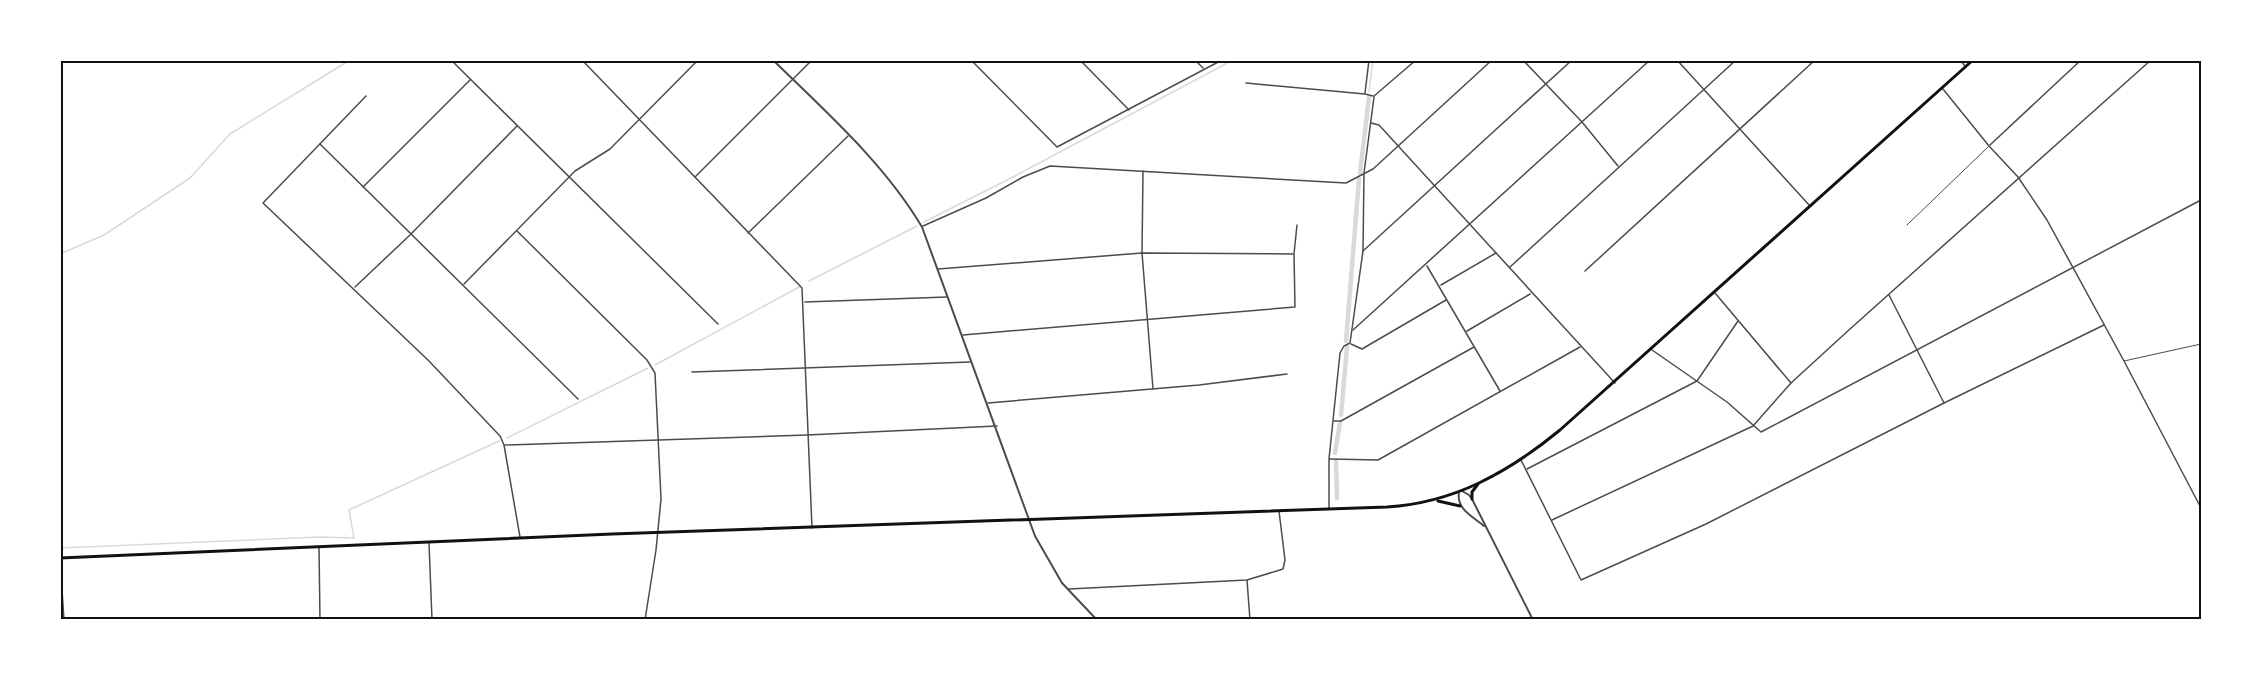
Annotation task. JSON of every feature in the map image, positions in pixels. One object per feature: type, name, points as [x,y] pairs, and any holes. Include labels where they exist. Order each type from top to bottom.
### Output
[{"type":"main road","points":[[60,558],[520,538],[1413,506],[1437,501],[1479,483],[1521,459],[1553,436],[1652,350],[1973,60]]},
{"type":"main road","points":[[1472,499],[1472,492],[1479,483]]},
{"type":"main road","points":[[1437,501],[1460,506]]},
{"type":"street","points":[[451,60],[718,324]]},
{"type":"street","points":[[582,60],[802,288],[812,528]]},
{"type":"street","points":[[463,285],[575,171],[610,149],[637,119],[698,60]]},
{"type":"street","points":[[773,60],[849,136],[904,196],[922,227],[1030,521],[1050,563],[1068,589],[1097,620]]},
{"type":"street","points":[[695,178],[812,60]]},
{"type":"street","points":[[971,60],[1057,147],[1222,60]]},
{"type":"street","points":[[1080,60],[1129,110]]},
{"type":"street","points":[[1195,60],[1204,69]]},
{"type":"street","points":[[1365,94],[1369,60]]},
{"type":"street","points":[[1350,343],[1363,252],[1364,173],[1374,96],[1416,60]]},
{"type":"street","points":[[922,227],[1050,166],[1346,183],[1373,169],[1492,60]]},
{"type":"street","points":[[1523,60],[1619,166]]},
{"type":"street","points":[[1363,252],[1572,60]]},
{"type":"street","points":[[1352,331],[1650,60]]},
{"type":"street","points":[[1677,60],[1810,206]]},
{"type":"street","points":[[1509,268],[1736,60]]},
{"type":"street","points":[[1585,271],[1815,60]]},
{"type":"street","points":[[1960,60],[1966,67]]},
{"type":"street","points":[[1989,146],[2081,60]]},
{"type":"street","points":[[1552,520],[1753,426],[1791,383],[2151,60]]},
{"type":"street","points":[[363,188],[471,79]]},
{"type":"street","points":[[1246,83],[1374,96]]},
{"type":"street","points":[[1942,87],[1989,146],[2018,177],[2047,220],[2201,508]]},
{"type":"street","points":[[366,96],[263,203],[354,288],[500,436],[504,445],[520,538]]},
{"type":"street","points":[[1370,122],[1379,125],[1433,187],[1497,253],[1531,294],[1615,383]]},
{"type":"street","points":[[354,288],[410,235],[518,125]]},
{"type":"street","points":[[748,234],[849,136]]},
{"type":"street","points":[[319,144],[578,399]]},
{"type":"street","points":[[1143,170],[1142,253],[1153,389]]},
{"type":"street","points":[[1652,350],[1727,402],[1761,432],[2201,200]]},
{"type":"street","points":[[963,335],[1295,307],[1294,254],[1297,225]]},
{"type":"street","points":[[517,231],[647,360],[655,373],[661,499],[659,533],[645,620]]},
{"type":"street","points":[[938,269],[1142,253],[1294,254]]},
{"type":"street","points":[[1440,286],[1497,253]]},
{"type":"street","points":[[1426,265],[1500,392]]},
{"type":"street","points":[[1715,293],[1791,383]]},
{"type":"street","points":[[1466,331],[1531,294]]},
{"type":"street","points":[[1889,294],[1944,403]]},
{"type":"street","points":[[804,302],[948,297]]},
{"type":"street","points":[[1350,343],[1362,349],[1447,300]]},
{"type":"street","points":[[1526,469],[1697,381],[1738,321]]},
{"type":"street","points":[[1521,459],[1581,580],[1706,524],[2104,325]]},
{"type":"street","points":[[1329,509],[1329,459],[1340,353],[1344,346],[1350,343]]},
{"type":"street","points":[[1333,422],[1341,421],[1474,346]]},
{"type":"street","points":[[1329,459],[1378,460],[1580,346]]},
{"type":"street","points":[[692,372],[806,370],[972,362]]},
{"type":"street","points":[[988,403],[1153,389],[1287,374]]},
{"type":"street","points":[[504,445],[997,426]]},
{"type":"street","points":[[1486,528],[1460,506],[1458,501],[1460,492],[1469,495],[1472,499],[1533,620]]},
{"type":"street","points":[[1068,589],[1247,580],[1283,569],[1285,560],[1279,511]]},
{"type":"street","points":[[429,542],[432,620]]},
{"type":"street","points":[[319,547],[320,620]]},
{"type":"street","points":[[60,558],[64,620]]},
{"type":"street","points":[[1247,580],[1250,620]]},
{"type":"lane","points":[[1907,225],[1989,146]]},
{"type":"lane","points":[[2124,361],[2201,344]]},
{"type":"waterway","points":[[60,254],[104,235],[190,178],[230,134],[350,60]]},
{"type":"waterway","points":[[924,222],[1233,60]]},
{"type":"waterway","points":[[1369,92],[1373,60]]},
{"type":"waterway","points":[[1360,173],[1369,97]]},
{"type":"waterway","points":[[1346,341],[1359,179]]},
{"type":"waterway","points":[[809,281],[917,226]]},
{"type":"waterway","points":[[655,365],[801,286]]},
{"type":"waterway","points":[[1341,415],[1347,347]]},
{"type":"waterway","points":[[507,438],[648,368]]},
{"type":"waterway","points":[[1335,453],[1340,423]]},
{"type":"waterway","points":[[60,548],[321,537],[354,538],[349,510],[499,441]]},
{"type":"waterway","points":[[1336,461],[1337,498]]}]
